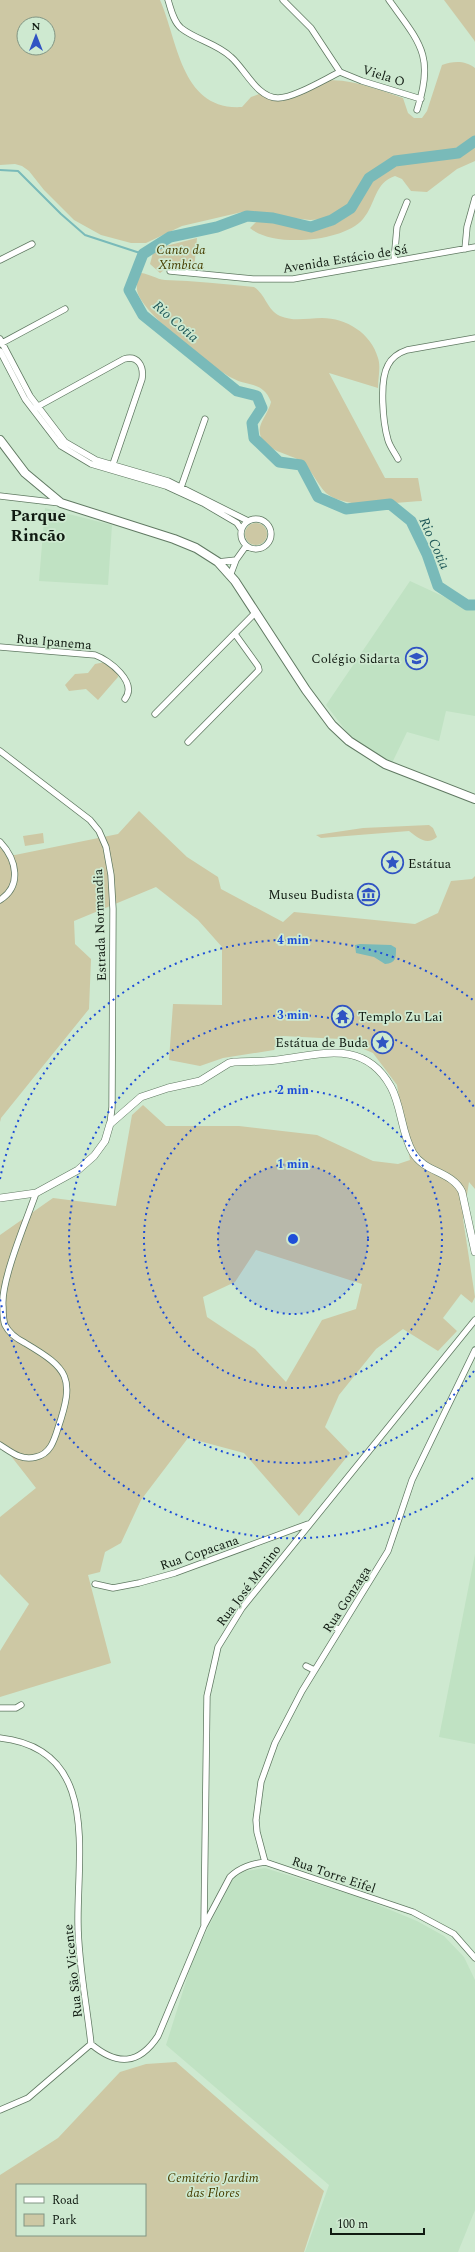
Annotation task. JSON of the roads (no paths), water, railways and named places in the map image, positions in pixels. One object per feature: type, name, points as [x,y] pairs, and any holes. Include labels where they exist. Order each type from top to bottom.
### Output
[{"type":"main road","points":[[0,440],[25,473],[60,503],[174,538],[196,548],[218,562],[230,576],[306,690],[332,725],[348,741],[375,759],[392,767],[443,785],[475,799]]},
{"type":"street","points":[[168,0],[173,17],[179,27],[222,49],[258,88],[268,95],[278,98],[292,94],[340,72],[311,28],[283,0]]},
{"type":"street","points":[[389,0],[423,51],[426,63],[426,76],[417,110]]},
{"type":"street","name":"Viela O","points":[[340,72],[362,81],[421,99]]},
{"type":"street","points":[[466,249],[467,227],[475,198]]},
{"type":"street","points":[[394,261],[397,226],[407,202]]},
{"type":"street","points":[[0,260],[32,244]]},
{"type":"street","name":"Avenida Estácio de Sá","points":[[170,271],[253,279],[293,279],[475,247]]},
{"type":"street","points":[[36,408],[1,342],[65,309]]},
{"type":"street","points":[[398,460],[388,441],[384,421],[383,397],[387,366],[397,354],[407,350],[475,338]]},
{"type":"street","points":[[0,351],[24,396],[64,442],[94,459],[112,467],[168,481],[180,490],[237,523],[241,529],[242,540],[246,546],[253,549],[263,547],[269,542],[271,535],[270,528],[265,522],[255,519],[248,521],[241,529]]},
{"type":"street","points":[[36,408],[124,359],[130,358],[138,361],[143,369],[142,379],[112,467]]},
{"type":"street","points":[[180,490],[205,419]]},
{"type":"street","points":[[180,490],[248,521]]},
{"type":"street","points":[[0,496],[60,503]]},
{"type":"street","points":[[230,576],[236,560],[246,546]]},
{"type":"street","points":[[218,562],[236,560]]},
{"type":"street","points":[[155,714],[254,613]]},
{"type":"street","points":[[188,742],[259,670],[258,666],[235,634]]},
{"type":"street","name":"Rua Ipanema","points":[[0,647],[95,655],[104,659],[119,671],[126,682],[128,693],[125,699]]},
{"type":"street","name":"Estrada Normandia","points":[[0,751],[90,820],[98,831],[106,847],[113,909],[112,1107],[110,1124],[105,1141],[94,1156],[78,1170],[36,1193],[0,1198]]},
{"type":"street","points":[[0,842],[9,853],[15,872],[14,883],[9,895],[0,900]]},
{"type":"street","points":[[110,1124],[141,1097],[168,1088],[200,1081],[229,1063],[274,1061],[326,1052],[352,1054],[366,1061],[387,1080],[392,1089],[406,1137],[414,1154],[424,1164],[453,1179],[458,1184],[462,1192],[475,1252]]},
{"type":"street","points":[[0,1445],[21,1458],[30,1459],[40,1456],[48,1451],[51,1446],[64,1409],[66,1384],[65,1374],[50,1358],[16,1338],[6,1325],[2,1305],[4,1287],[36,1193]]},
{"type":"street","name":"Rua José Menino","points":[[204,1926],[207,1696],[212,1668],[218,1647],[228,1628],[308,1524],[475,1320]]},
{"type":"street","name":"Rua Gonzaga","points":[[265,1862],[257,1832],[256,1820],[261,1782],[275,1743],[287,1717],[314,1670],[388,1551],[412,1480],[475,1350]]},
{"type":"street","name":"Rua Copacana","points":[[95,1584],[113,1588],[139,1583],[175,1573],[308,1524]]},
{"type":"street","points":[[332,1625],[339,1630]]},
{"type":"street","points":[[306,1666],[314,1670]]},
{"type":"street","points":[[0,1708],[16,1708],[21,1706]]},
{"type":"street","name":"Rua São Vicente","points":[[0,1738],[22,1741],[54,1762],[68,1780],[76,1800],[80,1842],[78,1924],[91,2044]]},
{"type":"street","points":[[0,2110],[28,2098],[91,2044],[101,2052],[120,2060],[134,2059],[148,2050],[158,2036],[204,1926],[230,1877],[236,1871],[246,1866],[265,1862]]},
{"type":"street","name":"Rua Torre Eifel","points":[[265,1862],[413,1912],[454,1934],[475,1958]]},
{"type":"water","points":[[355,945],[391,945],[396,948],[395,959],[385,964],[374,957],[356,953]]},
{"type":"waterway","name":"Rio Cotia","points":[[475,141],[458,153],[395,161],[369,178],[351,208],[332,220],[311,227],[273,218],[247,216],[217,227],[170,237],[143,254],[129,290],[143,315],[237,391],[257,396],[262,408],[252,423],[254,438],[279,462],[301,465],[318,497],[346,509],[390,504],[411,521],[427,554],[438,586],[467,605],[475,605]]},
{"type":"waterway","points":[[0,170],[18,171],[61,214],[85,235],[143,254]]},
{"type":"place","name":"Colégio Sidarta","points":[[416,658]]},
{"type":"place","name":"Estátua","points":[[393,863]]},
{"type":"place","name":"Museu Budista","points":[[369,894]]},
{"type":"place","name":"Templo Zu Lai","points":[[343,1016]]},
{"type":"place","name":"Estátua de Buda","points":[[383,1042]]},
{"type":"district","name":"Parque Rincão","points":[[38,525]]},
{"type":"park label","name":"Canto da Ximbica","points":[[181,256]]},
{"type":"park label","name":"Cemitério Jardim das Flores","points":[[213,2184]]}]
